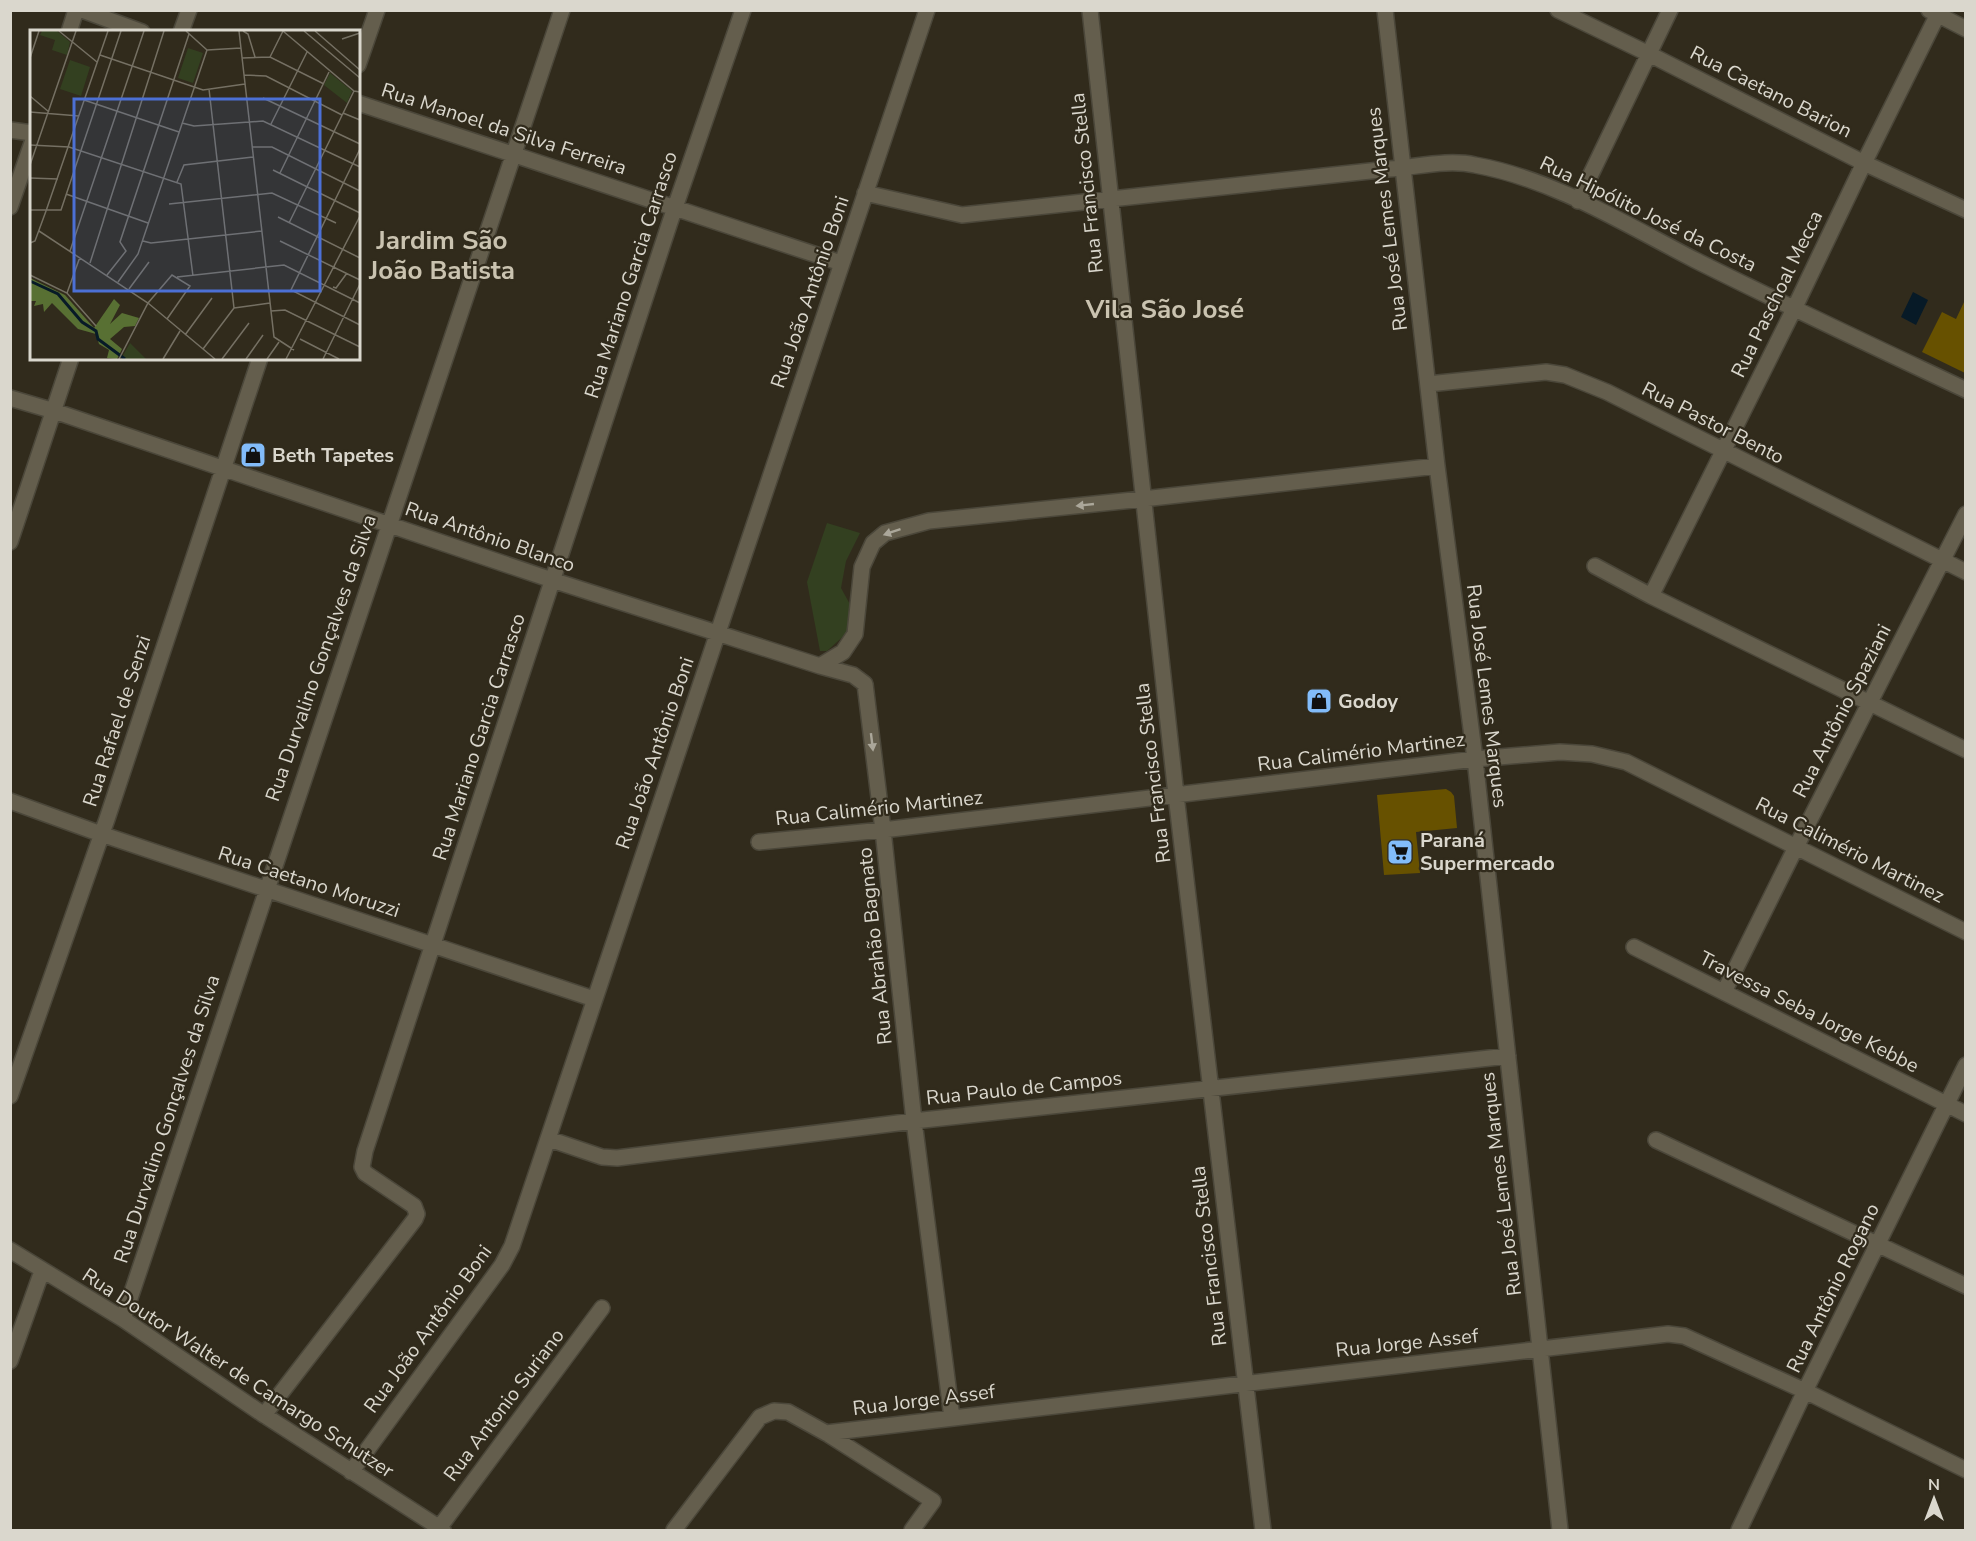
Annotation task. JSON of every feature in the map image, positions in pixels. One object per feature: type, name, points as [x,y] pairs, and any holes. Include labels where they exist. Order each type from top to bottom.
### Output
[{"type":"street","points":[[70,30],[76,10]]},
{"type":"street","points":[[82,10],[137,30]]},
{"type":"street","points":[[182,30],[189,10]]},
{"type":"street","points":[[360,58],[377,10]]},
{"type":"street","name":"Rua Durvalino Gonçalves da Silva","points":[[123,1319],[562,10]]},
{"type":"street","name":"Rua Mariano Garcia Carrasco","points":[[264,1415],[417,1214],[414,1206],[365,1173],[362,1161],[431,944],[674,208],[743,10]]},
{"type":"street","name":"Rua João Antônio Boni","points":[[351,1472],[502,1265],[512,1246],[927,10]]},
{"type":"street","name":"Rua Francisco Stella","points":[[1090,10],[1176,795],[1263,1530]]},
{"type":"street","name":"Rua José Lemes Marques","points":[[1385,10],[1437,466],[1475,759],[1560,1530]]},
{"type":"street","name":"Rua Caetano Barion","points":[[1558,10],[1864,163],[1965,210]]},
{"type":"street","points":[[1578,201],[1670,10]]},
{"type":"street","points":[[1936,12],[1965,29]]},
{"type":"street","name":"Rua Paschoal Mecca","points":[[1651,596],[1794,309],[1936,12]]},
{"type":"street","name":"Rua Manoel da Silva Ferreira","points":[[360,104],[841,263]]},
{"type":"street","points":[[10,130],[30,133]]},
{"type":"street","points":[[10,207],[30,149]]},
{"type":"street","name":"Rua Hipólito José da Costa","points":[[865,192],[962,215],[1402,168],[1473,164],[1518,174],[1578,201],[1794,309],[1965,390]]},
{"type":"street","points":[[10,542],[70,360]]},
{"type":"street","name":"Rua Rafael de Senzi","points":[[10,1096],[101,834],[259,360]]},
{"type":"street","name":"Rua Pastor Bento","points":[[1428,384],[1546,372],[1565,375],[1597,387],[1965,572]]},
{"type":"street","name":"Rua Antônio Blanco","points":[[10,398],[552,580],[820,666]]},
{"type":"street","points":[[820,666],[843,651],[855,634],[862,567],[873,543],[885,533],[930,521],[1437,466]]},
{"type":"street","name":"Rua Antônio Spaziani","points":[[1724,992],[1965,514]]},
{"type":"street","points":[[1595,566],[1651,596],[1965,750]]},
{"type":"street","name":"Rua Abrahão Bagnato","points":[[820,666],[853,675],[865,684],[884,830],[914,1121],[952,1418]]},
{"type":"street","name":"Rua Calimério Martinez","points":[[759,842],[884,830],[1475,759],[1560,752],[1592,754],[1626,762],[1965,932]]},
{"type":"street","name":"Rua Caetano Moruzzi","points":[[10,801],[266,890],[594,999]]},
{"type":"street","name":"Travessa Seba Jorge Kebbe","points":[[1634,947],[1965,1114]]},
{"type":"street","name":"Rua Paulo de Campos","points":[[549,1139],[602,1157],[617,1158],[914,1121],[1508,1056]]},
{"type":"street","name":"Rua Antônio Rogano","points":[[1739,1530],[1965,1065]]},
{"type":"street","points":[[1656,1140],[1965,1286]]},
{"type":"street","name":"Rua Doutor Walter de Camargo Schutzer","points":[[10,1250],[123,1319],[264,1415],[441,1529]]},
{"type":"street","points":[[10,1361],[42,1270]]},
{"type":"street","name":"Rua Antonio Suriano","points":[[441,1529],[602,1308]]},
{"type":"street","name":"Rua Jorge Assef","points":[[826,1433],[1668,1334],[1684,1336],[1805,1391],[1965,1470]]},
{"type":"street","points":[[674,1530],[760,1417],[774,1411],[788,1412],[826,1433],[933,1501],[912,1530]]},
{"type":"green space","points":[[827,523],[860,533],[846,561],[841,588],[852,608],[848,632],[827,651],[820,651],[807,582]]},
{"type":"water","points":[[1913,292],[1928,300],[1916,325],[1901,317]]},
{"type":"building","points":[[1965,300],[1965,373],[1922,352],[1942,312],[1956,319]]},
{"type":"building","name":"Paraná Supermercado","points":[[1446,789],[1454,796],[1457,828],[1416,832],[1420,873],[1384,875],[1377,795]]},
{"type":"place","name":"Beth Tapetes","points":[[253,455]]},
{"type":"place","name":"Godoy","points":[[1319,701]]},
{"type":"place","name":"Paraná Supermercado","points":[[1400,852]]},
{"type":"district","name":"Jardim São João Batista","points":[[442,255]]},
{"type":"district","name":"Vila São José","points":[[1165,309]]}]
